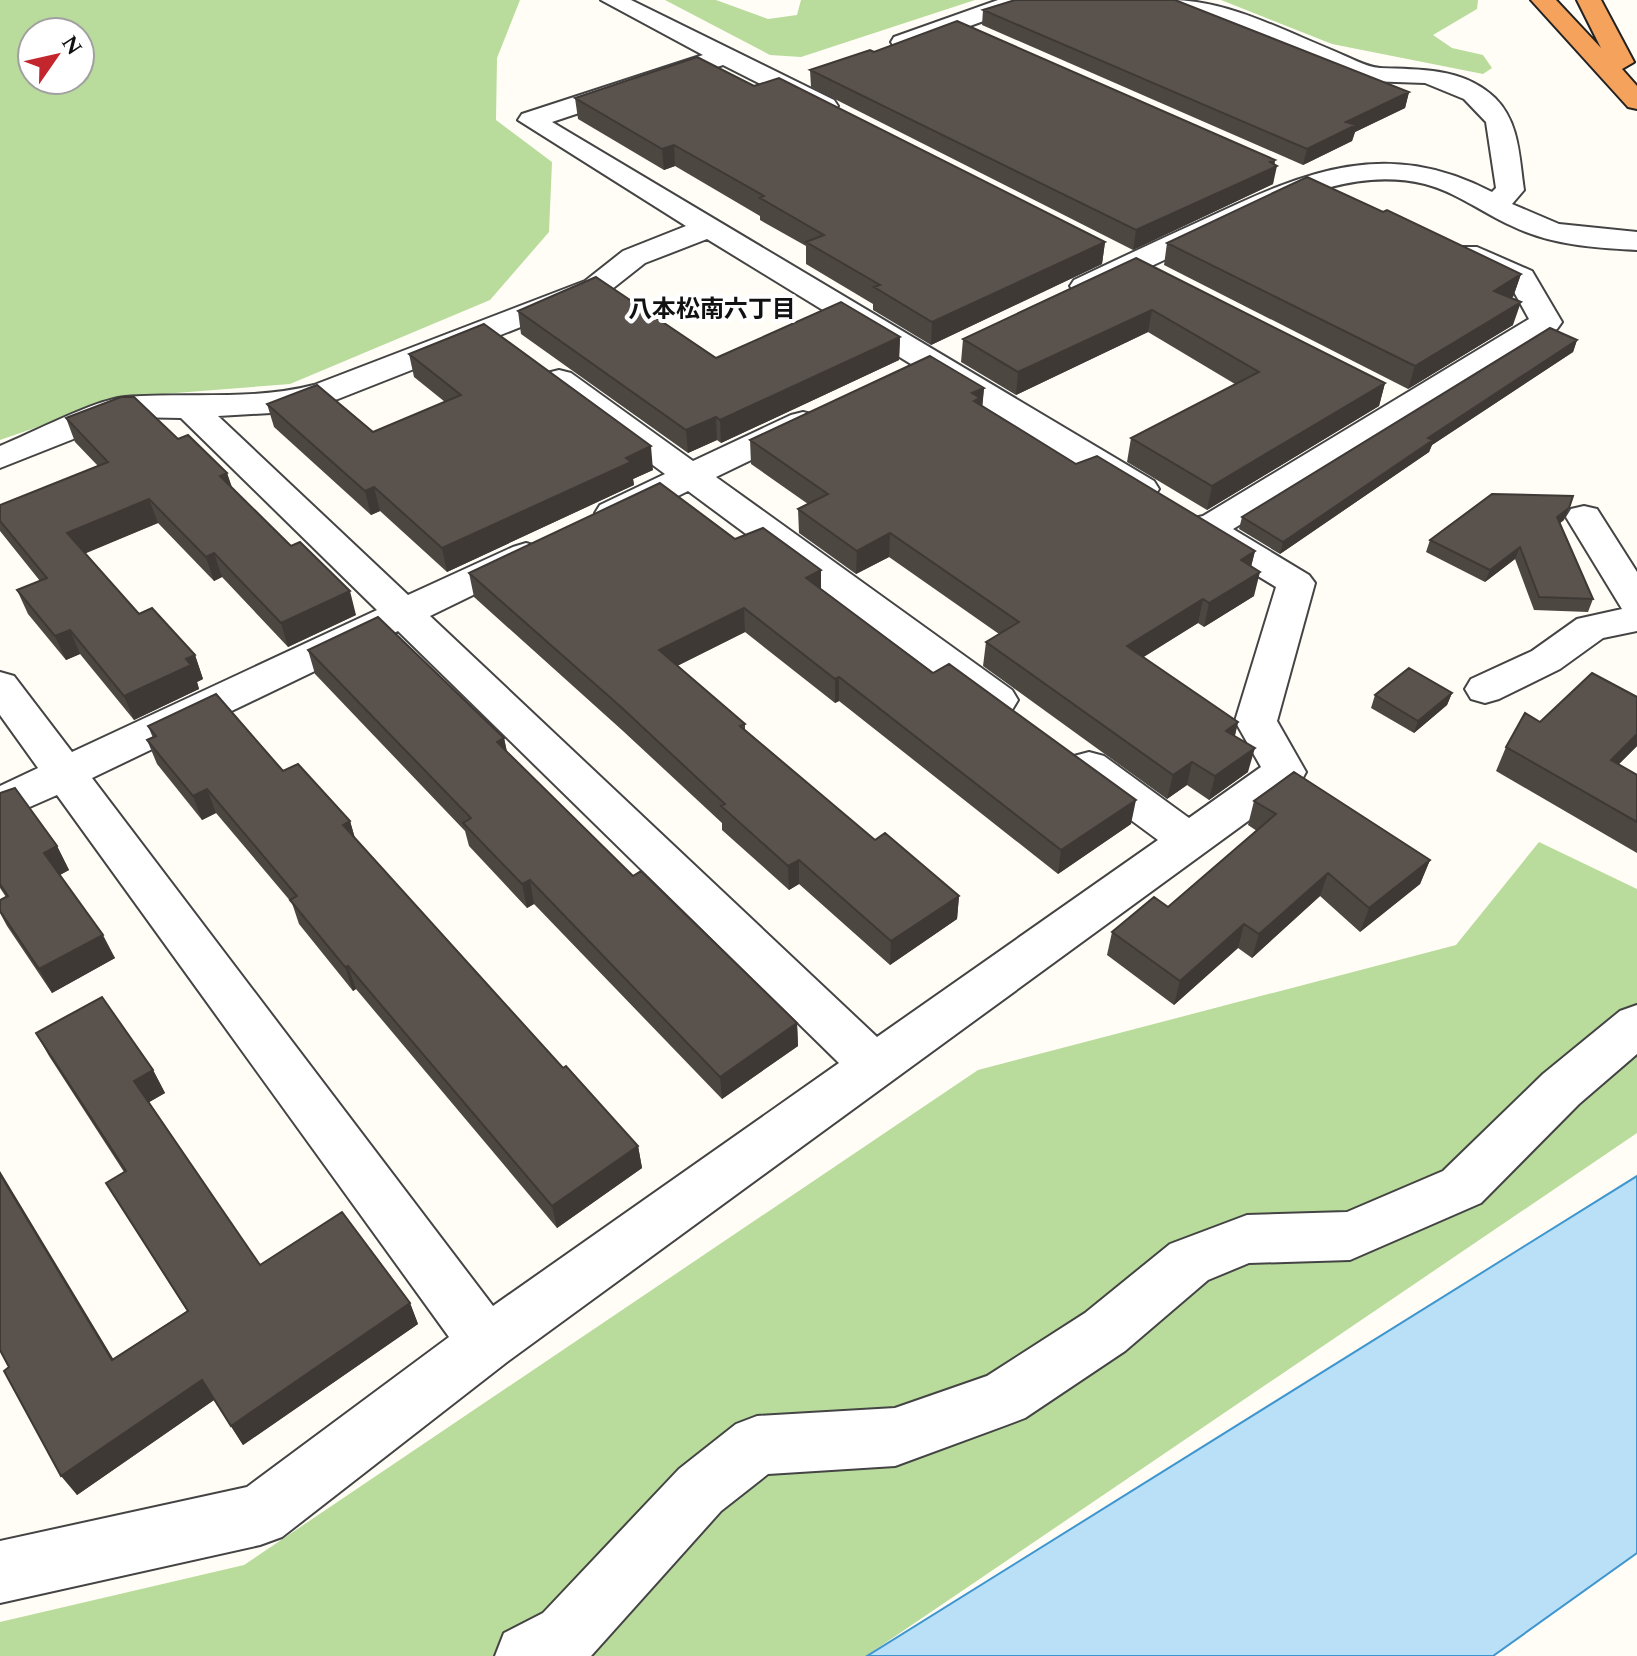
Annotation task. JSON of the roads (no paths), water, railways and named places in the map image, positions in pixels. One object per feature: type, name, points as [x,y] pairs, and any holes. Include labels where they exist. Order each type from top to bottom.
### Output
[{"type":"highway","points":[[1543,0],[1637,97]]},
{"type":"highway","points":[[1570,0],[1637,97]]},
{"type":"highway","points":[[1589,0],[1637,97]]},
{"type":"street","points":[[613,0],[853,121]]},
{"type":"street","points":[[883,49],[1020,0]]},
{"type":"street","points":[[1183,0],[1451,105]]},
{"type":"street","points":[[953,24],[996,43]]},
{"type":"street","points":[[0,1572],[260,1515],[487,1343],[1285,772],[1256,721],[1296,583],[1207,529],[943,353],[708,228],[531,120],[725,56]]},
{"type":"street","points":[[1376,76],[1396,72],[1422,75],[1458,86],[1482,100],[1497,118],[1510,190],[1495,205]]},
{"type":"street","points":[[784,85],[812,75]]},
{"type":"street","points":[[1278,169],[1350,201]]},
{"type":"street","points":[[1058,299],[1307,182],[1354,171],[1389,170],[1429,176],[1466,189],[1527,222],[1593,239],[1637,241]]},
{"type":"street","points":[[0,458],[124,407],[190,408],[288,402],[314,395],[596,287],[634,257],[708,228]]},
{"type":"street","points":[[1207,529],[1546,322],[1521,277],[1435,239]]},
{"type":"street","points":[[1102,250],[1157,279]]},
{"type":"street","points":[[489,329],[1024,720]]},
{"type":"street","points":[[887,381],[943,353]]},
{"type":"street","points":[[1382,392],[1410,406]]},
{"type":"street","points":[[190,408],[876,1067]]},
{"type":"street","points":[[0,804],[831,408]]},
{"type":"street","points":[[1584,517],[1637,603]]},
{"type":"street","points":[[1485,689],[1546,660],[1591,628],[1637,618]]},
{"type":"street","points":[[0,686],[487,1343]]},
{"type":"street","points":[[1063,748],[1190,841]]},
{"type":"street","points":[[527,1656],[566,1636],[700,1490],[757,1445],[895,1437],[1004,1398],[1105,1332],[1189,1262],[1247,1239],[1350,1236],[1462,1187],[1561,1089],[1637,1025]]},
{"type":"water","points":[[1637,1176],[1637,1553],[1493,1656],[867,1656]]},
{"type":"district","name":"八本松南六丁目","points":[[712,310]]}]
